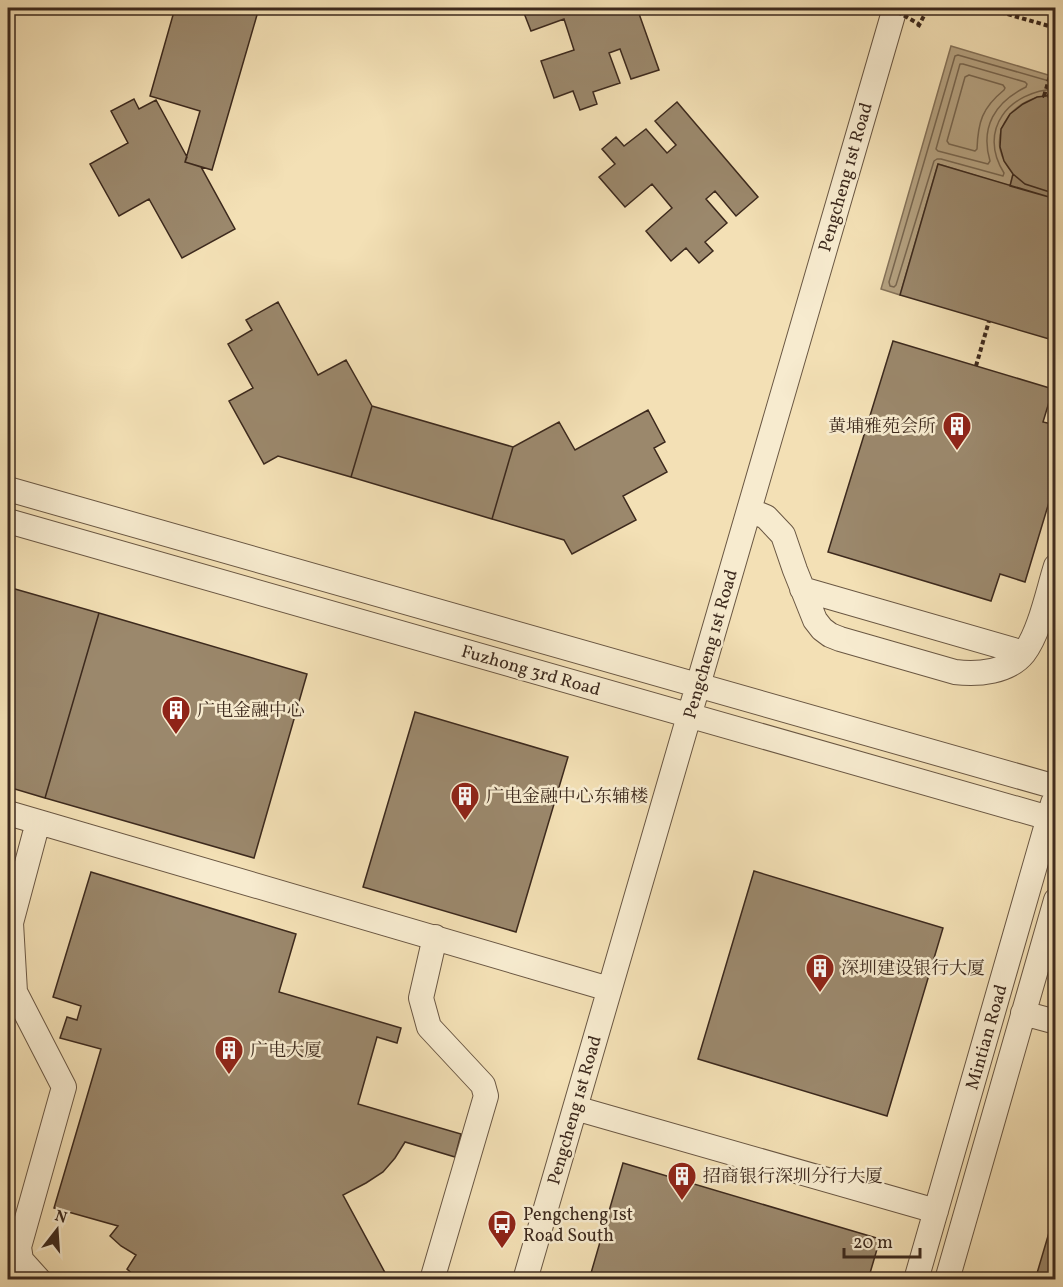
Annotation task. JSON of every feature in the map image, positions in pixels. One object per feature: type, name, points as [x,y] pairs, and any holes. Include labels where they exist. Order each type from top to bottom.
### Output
[{"type":"street","name":"Pengcheng 1st Road","points":[[525,1280],[893,8]]},
{"type":"street","name":"Fuzhong 3rd Road","points":[[8,489],[1056,787]]},
{"type":"street","points":[[749,510],[766,517],[783,535],[802,589],[815,620],[822,629],[840,639],[956,672],[980,673],[1004,666],[1015,661],[1024,653],[1035,633],[1056,566]]},
{"type":"street","name":"Fuzhong 3rd Road","points":[[8,521],[689,715],[1053,811]]},
{"type":"street","points":[[802,589],[1024,653]]},
{"type":"street","name":"Mintian Road","points":[[916,1280],[1053,811]]},
{"type":"street","points":[[8,813],[609,989]]},
{"type":"street","points":[[38,822],[12,923],[15,992],[64,1087],[20,1246],[21,1260],[39,1280]]},
{"type":"street","name":"Mintian Road","points":[[947,1280],[1056,900]]},
{"type":"street","points":[[432,1280],[486,1096],[483,1085],[429,1027],[421,998],[435,938]]},
{"type":"street","points":[[1023,1013],[1056,1022]]},
{"type":"street","points":[[574,1108],[936,1211]]},
{"type":"path","points":[[893,8],[919,24],[930,8]]},
{"type":"path","points":[[986,8],[1056,28]]},
{"type":"path","points":[[1056,77],[1050,76],[1044,96],[1056,96]]},
{"type":"path","points":[[976,366],[989,321]]},
{"type":"water","points":[[951,46],[1055,77],[1055,95],[1028,101],[1014,110],[1004,124],[999,140],[1003,159],[1013,174],[1010,186],[938,164],[900,295],[881,289]]},
{"type":"building","points":[[175,8],[259,8],[212,170],[185,162],[200,111],[150,96]]},
{"type":"building","points":[[522,8],[637,8],[659,70],[631,79],[620,49],[609,53],[620,83],[593,92],[597,104],[580,110],[573,91],[554,98],[541,61],[574,50],[564,19],[531,31]]},
{"type":"building","points":[[1056,95],[1056,194],[1025,184],[1013,174],[1004,161],[1000,147],[1001,129],[1010,114],[1037,97]]},
{"type":"building","points":[[134,99],[139,109],[156,100],[187,157],[185,162],[201,167],[235,229],[182,258],[149,199],[119,216],[90,164],[128,143],[111,111]]},
{"type":"building","points":[[677,102],[758,197],[736,216],[715,191],[706,199],[727,223],[705,242],[713,251],[699,263],[686,248],[671,261],[646,231],[672,208],[652,184],[625,207],[599,177],[615,164],[602,149],[616,137],[624,146],[646,129],[667,153],[676,145],[655,121]]},
{"type":"building","points":[[938,164],[1056,199],[1056,341],[900,295]]},
{"type":"building","points":[[1013,174],[1025,184],[1056,194],[1056,199],[1010,186]]},
{"type":"building","points":[[278,302],[318,375],[346,360],[372,406],[351,477],[278,456],[264,464],[229,401],[253,388],[228,344],[252,330],[246,320]]},
{"type":"building","name":"黄埔雅苑会所","points":[[893,341],[1053,389],[1043,422],[1056,425],[1056,479],[1025,582],[1000,574],[991,601],[828,552]]},
{"type":"building","points":[[372,406],[513,447],[492,519],[351,477]]},
{"type":"building","points":[[648,410],[665,442],[654,448],[667,472],[623,496],[636,520],[572,554],[564,540],[492,519],[513,447],[559,422],[575,450]]},
{"type":"building","points":[[8,587],[99,613],[45,798],[8,787]]},
{"type":"building","name":"广电金融中心","points":[[99,613],[307,674],[254,858],[45,798]]},
{"type":"building","name":"广电金融中心东辅楼","points":[[415,712],[568,757],[516,932],[363,887]]},
{"type":"building","name":"深圳建设银行大厦","points":[[754,871],[943,928],[887,1116],[698,1059]]},
{"type":"building","name":"广电大厦","points":[[91,872],[296,934],[279,992],[401,1028],[397,1043],[377,1037],[358,1104],[461,1134],[455,1157],[405,1142],[383,1172],[343,1195],[389,1280],[139,1280],[127,1269],[136,1255],[110,1236],[118,1226],[54,1208],[101,1049],[60,1038],[67,1017],[77,1020],[81,1006],[53,997]]},
{"type":"building","name":"招商银行深圳分行大厦","points":[[623,1163],[880,1239],[868,1280],[589,1280]]},
{"type":"building","points":[[1056,1209],[1056,1280],[1035,1280]]},
{"type":"place","name":"黄埔雅苑会所","points":[[957,452]]},
{"type":"place","name":"广电金融中心","points":[[176,736]]},
{"type":"place","name":"广电金融中心东辅楼","points":[[465,822]]},
{"type":"place","name":"深圳建设银行大厦","points":[[820,994]]},
{"type":"place","name":"广电大厦","points":[[229,1076]]},
{"type":"place","name":"招商银行深圳分行大厦","points":[[682,1202]]},
{"type":"place","name":"Pengcheng 1st Road South","points":[[502,1250]]}]
